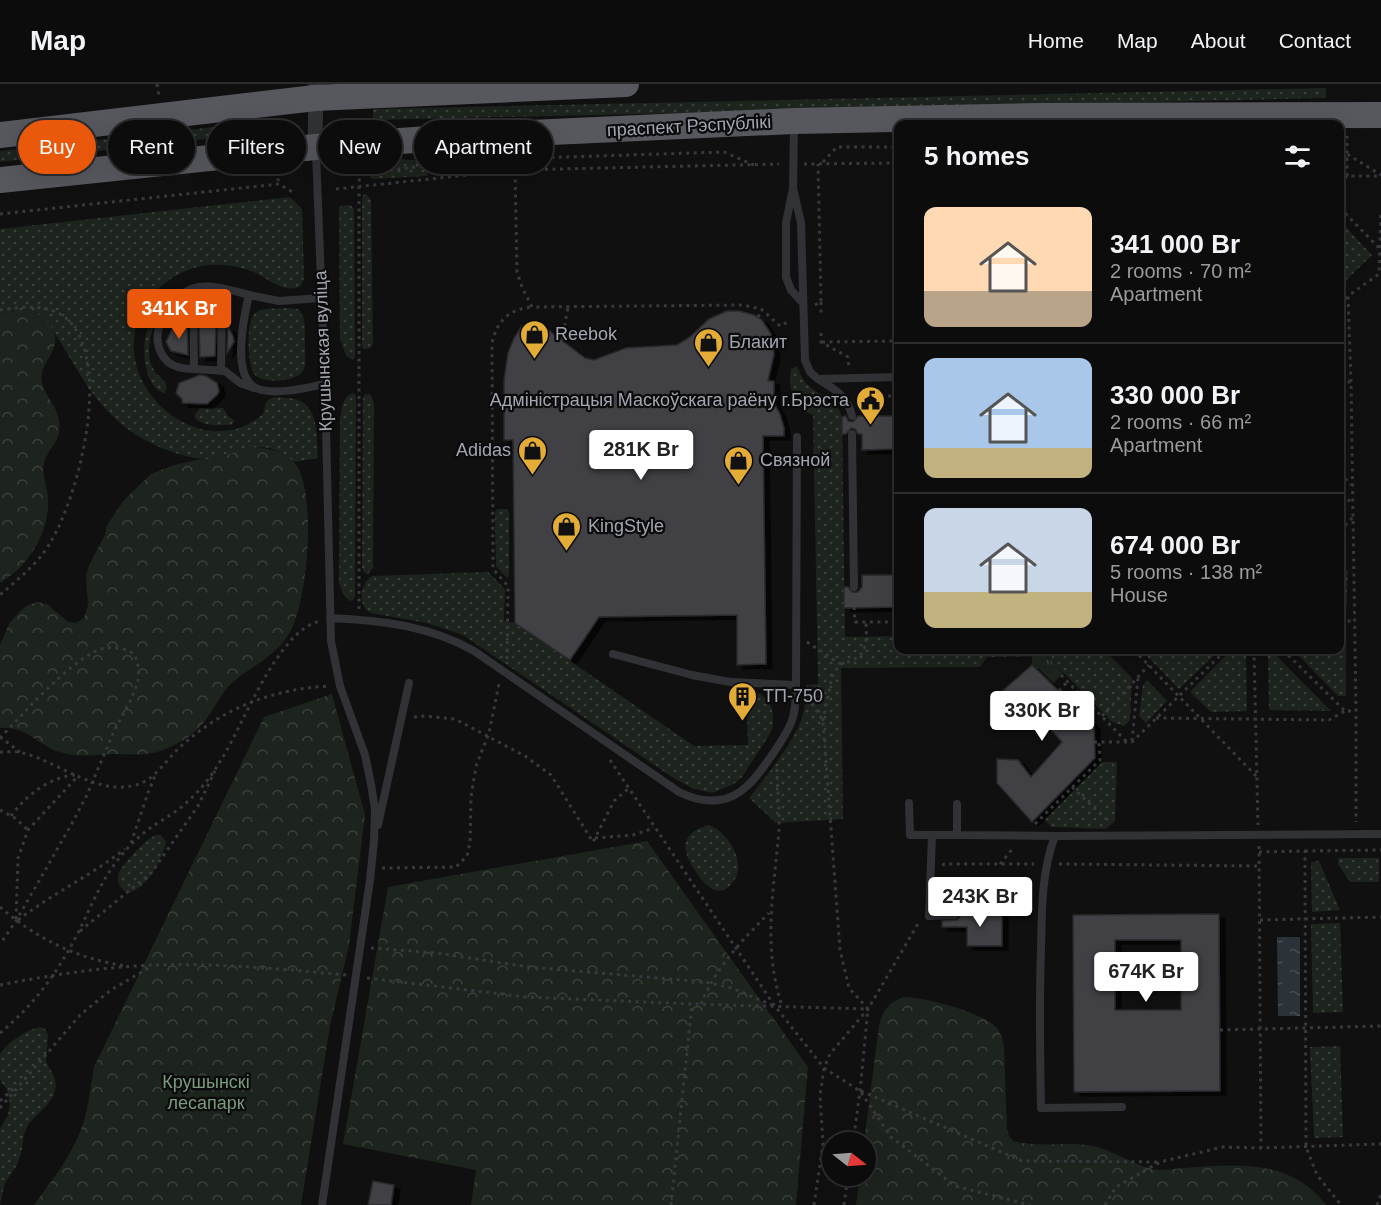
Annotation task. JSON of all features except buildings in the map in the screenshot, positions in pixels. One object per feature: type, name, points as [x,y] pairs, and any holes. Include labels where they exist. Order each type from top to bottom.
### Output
[{"type":"highway","points":[[0,135],[315,91],[626,84]]},
{"type":"highway","name":"праспект Рэспублікі","points":[[0,180],[315,147],[484,135],[794,121],[1041,116],[1381,115]]},
{"type":"street","name":"Крушынская вуліца","points":[[315,91],[315,147]]},
{"type":"lane","points":[[794,121],[793,188],[801,223],[803,343],[807,367],[813,376],[846,399],[852,416]]},
{"type":"lane","name":"Крушынская вуліца","points":[[315,147],[325,384],[330,618],[334,663],[367,764],[375,808],[374,841]]},
{"type":"lane","points":[[793,188],[787,209],[786,277],[791,290],[803,303]]},
{"type":"lane","points":[[321,298],[279,301],[222,288],[193,289],[172,301],[163,315],[158,334],[159,345],[168,362],[175,366],[221,370],[244,386],[258,388],[294,390],[325,384]]},
{"type":"lane","points":[[221,370],[222,288]]},
{"type":"lane","points":[[193,289],[194,369]]},
{"type":"lane","points":[[249,295],[243,320],[242,344],[245,375],[250,383],[258,388]]},
{"type":"lane","points":[[818,379],[894,377]]},
{"type":"lane","points":[[852,434],[854,587]]},
{"type":"lane","points":[[330,618],[389,623],[446,637],[474,651],[679,792],[692,798],[720,800],[734,795],[748,786],[793,719],[796,681],[797,437]]},
{"type":"lane","points":[[613,654],[730,682],[796,681]]},
{"type":"lane","points":[[322,1205],[361,948],[374,841],[409,683]]},
{"type":"lane","points":[[909,803],[910,835],[1381,834]]},
{"type":"lane","points":[[957,804],[957,835]]},
{"type":"lane","points":[[932,835],[929,915],[954,915]]},
{"type":"lane","points":[[1055,836],[1046,864],[1043,890],[1039,1017],[1041,1108],[1122,1107]]},
{"type":"path","points":[[1344,179],[1347,176],[1347,134]]},
{"type":"path","points":[[821,316],[820,163],[837,147],[894,147]]},
{"type":"path","points":[[553,157],[724,152],[754,165]]},
{"type":"path","points":[[1344,158],[1347,154]]},
{"type":"path","points":[[1347,154],[1381,176]]},
{"type":"path","points":[[804,164],[894,163]]},
{"type":"path","points":[[553,169],[779,165]]},
{"type":"path","points":[[277,174],[279,184]]},
{"type":"path","points":[[359,619],[360,174]]},
{"type":"path","points":[[336,189],[476,174]]},
{"type":"path","points":[[515,174],[517,272],[532,307]]},
{"type":"path","points":[[1347,176],[1381,176]]},
{"type":"path","points":[[0,214],[279,184],[294,193]]},
{"type":"path","points":[[1344,212],[1380,249]]},
{"type":"path","points":[[1344,300],[1379,274],[1381,212]]},
{"type":"path","points":[[1348,296],[1353,486],[1356,825]]},
{"type":"path","points":[[811,308],[821,302]]},
{"type":"path","points":[[371,869],[456,867],[467,856],[470,843],[471,797],[476,766],[488,735],[504,671],[508,586],[493,569],[492,343],[494,332],[507,315],[515,310],[532,307],[743,305],[762,310],[780,326],[790,321]]},
{"type":"path","points":[[562,341],[568,306]]},
{"type":"path","points":[[0,310],[22,307],[45,308],[65,318],[78,333],[86,357],[90,382],[85,444],[66,510],[50,543],[29,570],[0,595]]},
{"type":"path","points":[[758,317],[762,310]]},
{"type":"path","points":[[821,333],[821,342]]},
{"type":"path","points":[[803,343],[894,341]]},
{"type":"path","points":[[1344,382],[1351,382]]},
{"type":"path","points":[[1344,477],[1353,486]]},
{"type":"path","points":[[1344,501],[1353,500]]},
{"type":"path","points":[[1344,527],[1353,517]]},
{"type":"path","points":[[854,607],[855,622],[894,622]]},
{"type":"path","points":[[78,933],[152,872],[198,806],[264,679],[281,652],[297,634],[314,622],[330,618]]},
{"type":"path","points":[[1344,621],[1355,621]]},
{"type":"path","points":[[796,634],[840,664],[852,662],[861,656],[867,640],[866,622]]},
{"type":"path","points":[[0,944],[16,921],[71,825],[93,781],[138,682],[139,667],[136,656],[127,649],[112,647],[98,650],[81,660],[0,737],[21,753],[93,781],[113,788],[136,785],[156,774]]},
{"type":"path","points":[[1138,654],[1258,778]]},
{"type":"path","points":[[1094,742],[1130,742],[1222,654]]},
{"type":"path","points":[[1254,654],[1260,866],[1261,1148]]},
{"type":"path","points":[[1287,654],[1345,711]]},
{"type":"path","points":[[840,664],[832,676],[823,721],[840,950],[849,988],[868,1009],[854,1132]]},
{"type":"path","points":[[1102,716],[1149,665]]},
{"type":"path","points":[[1061,675],[1130,742]]},
{"type":"path","points":[[1130,742],[1138,676]]},
{"type":"path","points":[[796,681],[823,721]]},
{"type":"path","points":[[1059,691],[1067,682]]},
{"type":"path","points":[[0,1033],[22,1015],[54,975],[111,869],[130,845],[148,790],[156,774],[181,747],[205,727],[227,713],[276,693],[301,688],[340,686]]},
{"type":"path","points":[[1156,718],[1329,720],[1345,711],[1356,711]]},
{"type":"path","points":[[401,720],[423,716],[455,719],[525,756],[551,775],[593,842],[614,801],[629,788]]},
{"type":"path","points":[[1039,819],[1100,760],[1099,742]]},
{"type":"path","points":[[777,746],[779,830],[770,945],[782,1006]]},
{"type":"path","points":[[0,752],[21,753]]},
{"type":"path","points":[[16,921],[56,894],[98,870],[187,803],[203,786],[222,759]]},
{"type":"path","points":[[610,759],[774,1005],[824,1068],[860,1091],[1022,1161],[1160,1162],[1223,1147],[1381,1144]]},
{"type":"path","points":[[10,816],[17,807],[45,785],[63,777],[78,775]]},
{"type":"path","points":[[16,921],[18,858],[28,830],[78,775]]},
{"type":"path","points":[[1072,787],[1110,823]]},
{"type":"path","points":[[0,810],[28,830]]},
{"type":"path","points":[[595,838],[633,836],[655,827]]},
{"type":"path","points":[[1258,852],[1381,850]]},
{"type":"path","points":[[1305,851],[1306,1147],[1317,1175],[1341,1205]]},
{"type":"path","points":[[944,864],[1260,866]]},
{"type":"path","points":[[0,907],[16,921],[68,951],[102,963],[134,967]]},
{"type":"path","points":[[700,1004],[711,983],[771,912]]},
{"type":"path","points":[[1260,920],[1381,917]]},
{"type":"path","points":[[814,1205],[823,1143],[820,1096],[824,1068],[830,1054],[868,1009],[915,932]]},
{"type":"path","points":[[361,948],[437,953],[529,967],[711,983],[732,988],[774,1005]]},
{"type":"path","points":[[0,985],[54,975],[153,965],[244,966],[356,976],[526,997],[868,1009]]},
{"type":"path","points":[[0,1108],[81,1014],[111,990],[153,965]]},
{"type":"path","points":[[671,1205],[692,1004]]},
{"type":"path","points":[[1220,1030],[1381,1026]]},
{"type":"path","points":[[0,1101],[28,1076]]},
{"type":"path","points":[[860,1091],[891,1137],[955,1186],[1030,1205]]},
{"type":"path","points":[[1105,1205],[1116,1187],[1160,1162]]},
{"type":"path","points":[[844,1205],[847,1186]]},
{"type":"path","points":[[1377,1205],[1381,1194]]},
{"type":"green space","points":[[1326,88],[1326,98],[373,120],[373,109]]},
{"type":"green space","points":[[207,128],[207,139],[195,140],[195,129]]},
{"type":"green space","points":[[108,139],[108,150],[96,151],[96,140]]},
{"type":"green space","points":[[18,149],[18,160],[0,162],[0,151]]},
{"type":"green space","points":[[402,159],[414,160],[414,174],[428,174],[426,176],[372,179],[369,174],[402,174]]},
{"type":"green space","points":[[366,194],[371,200],[373,343],[371,348],[363,349],[362,201],[363,195]]},
{"type":"green space","points":[[290,197],[302,209],[304,278],[301,286],[282,287],[251,271],[228,265],[206,265],[185,271],[160,287],[146,304],[135,332],[135,357],[142,380],[155,400],[174,416],[195,427],[218,431],[241,427],[263,414],[266,402],[270,399],[282,397],[298,400],[306,405],[314,420],[318,458],[294,462],[282,453],[262,447],[224,457],[205,459],[183,455],[155,445],[135,434],[103,407],[46,320],[16,311],[0,314],[0,229]]},
{"type":"green space","points":[[350,205],[354,209],[355,357],[353,360],[346,356],[340,339],[339,210],[340,206]]},
{"type":"green space","points":[[1344,225],[1372,255],[1344,282]]},
{"type":"green space","points":[[298,309],[303,317],[304,370],[286,380],[272,381],[259,378],[252,370],[250,363],[249,334],[252,318],[255,313],[262,310]]},
{"type":"green space","points":[[16,311],[42,316],[54,332],[54,348],[44,368],[42,383],[56,411],[59,435],[44,463],[48,511],[41,536],[20,568],[0,583],[0,314]]},
{"type":"green space","points":[[155,316],[157,319],[150,339],[149,354],[153,368],[166,384],[167,389],[164,393],[150,380],[144,357],[146,333]]},
{"type":"green space","points":[[797,366],[808,385],[831,399],[842,417],[845,637],[894,636],[894,654],[1108,654],[1132,678],[1130,720],[1124,726],[1112,722],[1047,656],[987,657],[980,667],[841,668],[843,819],[776,823],[749,798],[778,760],[798,728],[804,710],[807,685],[818,684],[813,415],[801,408],[794,397],[790,383],[791,369]]},
{"type":"green space","points":[[352,393],[356,397],[355,597],[350,601],[343,594],[339,582],[340,421],[344,401]]},
{"type":"green space","points":[[365,394],[371,395],[374,403],[373,568],[368,574],[362,568],[363,399]]},
{"type":"green space","points":[[200,408],[223,408],[235,421],[231,425],[203,423],[195,418]]},
{"type":"green space","points":[[252,447],[274,450],[290,458],[301,476],[306,496],[308,547],[301,598],[296,619],[289,634],[275,651],[228,687],[194,732],[175,745],[155,753],[72,755],[49,748],[24,732],[0,728],[0,645],[9,624],[19,612],[28,605],[38,602],[47,604],[68,622],[76,623],[84,618],[88,605],[86,575],[89,565],[105,535],[107,525],[124,500],[151,474],[174,465],[201,459],[215,459]]},
{"type":"green space","points":[[497,509],[507,509],[509,512],[509,576],[507,578],[496,566],[495,513]]},
{"type":"green space","points":[[1344,568],[1348,571],[1346,615],[1344,615]]},
{"type":"green space","points":[[488,572],[505,589],[504,621],[515,623],[694,746],[748,745],[746,690],[760,694],[768,700],[772,709],[772,730],[742,777],[734,784],[712,793],[692,788],[672,777],[463,635],[427,623],[371,613],[362,601],[365,584],[372,576]]},
{"type":"green space","points":[[1344,627],[1346,627],[1346,696],[1338,696],[1297,654],[1344,654]]},
{"type":"green space","points":[[1145,654],[1216,654],[1179,689]]},
{"type":"green space","points":[[1227,654],[1246,654],[1247,711],[1211,712],[1190,692]]},
{"type":"green space","points":[[1268,654],[1275,654],[1331,711],[1269,710]]},
{"type":"green space","points":[[1032,656],[1047,656],[1063,673],[1052,685],[1032,665]]},
{"type":"green space","points":[[1147,680],[1167,701],[1146,723],[1139,716],[1143,685]]},
{"type":"green space","name":"Крушынскі лесапарк","points":[[332,694],[365,815],[349,945],[330,1026],[301,1205],[34,1205],[73,1148],[86,1113],[94,1067],[264,717]]},
{"type":"green space","points":[[1102,762],[1117,762],[1115,821],[1106,829],[1051,827],[1044,819]]},
{"type":"green space","points":[[709,825],[723,834],[737,857],[737,874],[733,882],[722,890],[706,885],[694,869],[685,848],[693,832]]},
{"type":"green space","points":[[157,835],[161,835],[166,842],[157,865],[141,885],[128,893],[119,883],[119,873],[139,848]]},
{"type":"green space","points":[[647,841],[808,1067],[796,1205],[471,1205],[476,1170],[343,1144],[388,887]]},
{"type":"green space","points":[[1338,858],[1379,858],[1379,882],[1350,882],[1338,864]]},
{"type":"green space","points":[[1319,861],[1340,910],[1312,912],[1311,862]]},
{"type":"green space","points":[[1340,923],[1343,1012],[1313,1013],[1311,924]]},
{"type":"green space","points":[[904,997],[954,1007],[980,1017],[997,1028],[1004,1045],[1007,1129],[1013,1141],[1032,1144],[1093,1146],[1110,1151],[1141,1166],[1158,1170],[1227,1166],[1271,1169],[1291,1176],[1310,1188],[1326,1205],[856,1205],[859,1186],[876,1186],[876,1132],[865,1132],[879,1025],[888,1007],[894,1001]]},
{"type":"green space","points":[[40,1027],[45,1029],[48,1035],[46,1062],[54,1076],[56,1085],[54,1095],[29,1123],[24,1134],[21,1154],[17,1165],[5,1183],[0,1205],[0,1129],[8,1115],[10,1104],[7,1090],[0,1080],[0,1054],[18,1037]]},
{"type":"green space","points":[[1340,1046],[1343,1137],[1314,1138],[1310,1047]]},
{"type":"water","points":[[1277,937],[1300,937],[1300,1016],[1278,1016]]},
{"type":"place","name":"Reebok","points":[[534,360]]},
{"type":"place","name":"Блакит","points":[[708,368]]},
{"type":"place","name":"Адміністрацыя Маскоўскага раёну г.Брэста","points":[[870,426]]},
{"type":"place","name":"Adidas","points":[[532,476]]},
{"type":"place","name":"Связной","points":[[739,486]]},
{"type":"place","name":"KingStyle","points":[[567,552]]},
{"type":"place","name":"ТП-750","points":[[742,722]]}]
